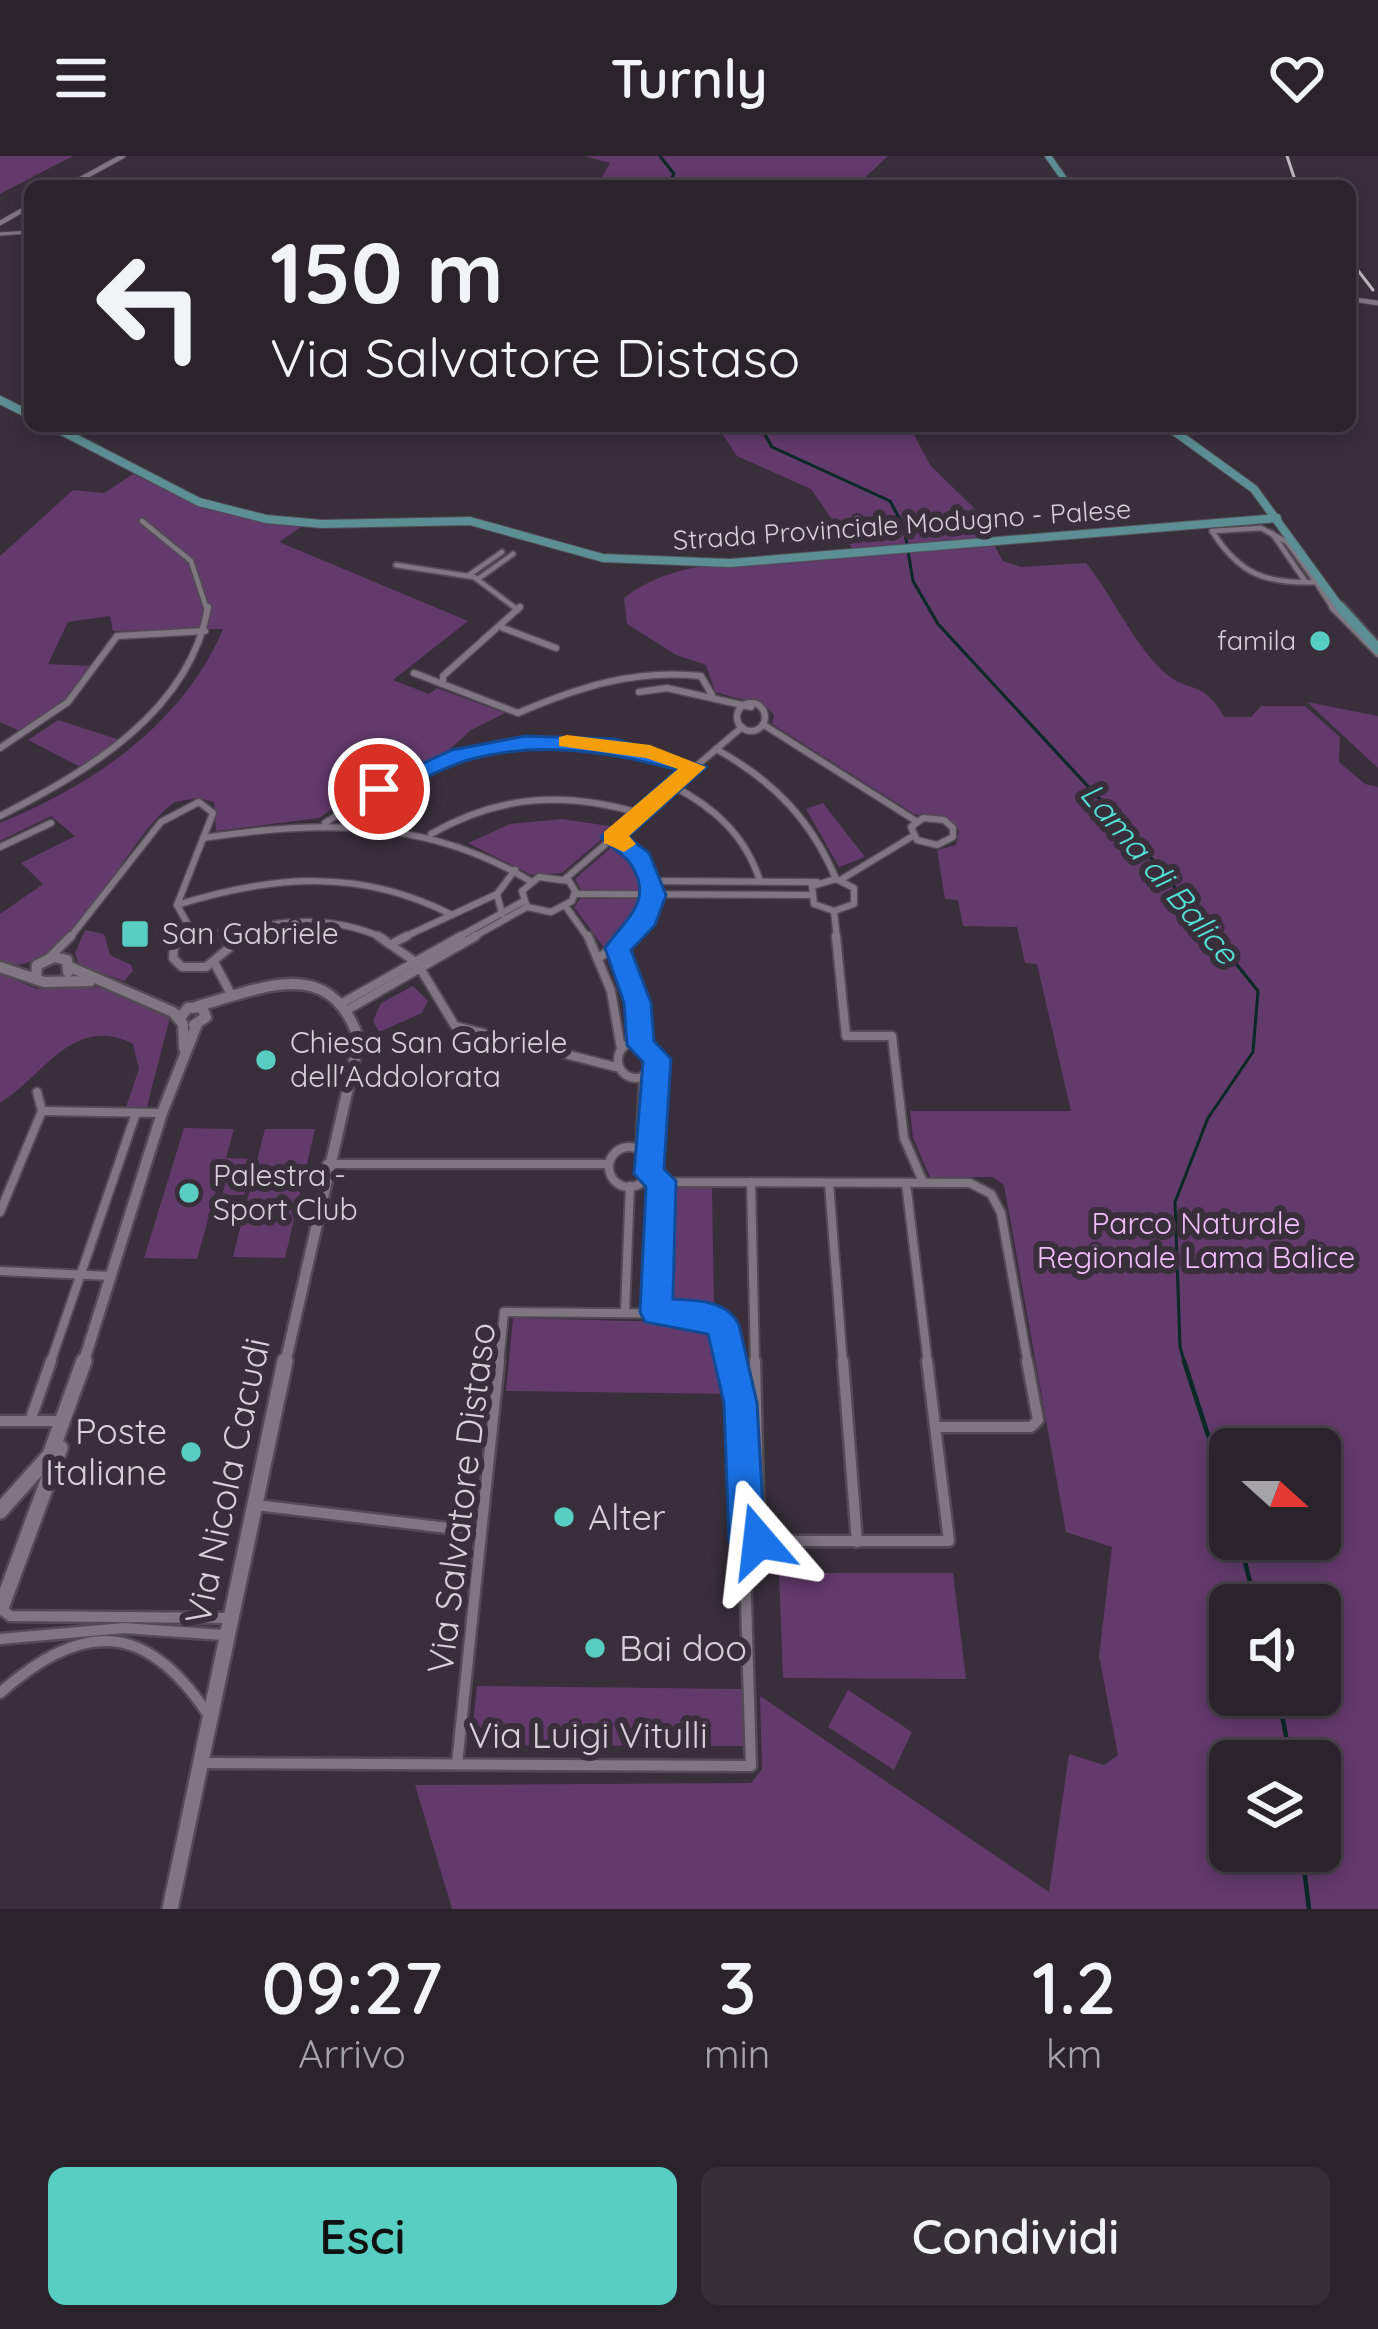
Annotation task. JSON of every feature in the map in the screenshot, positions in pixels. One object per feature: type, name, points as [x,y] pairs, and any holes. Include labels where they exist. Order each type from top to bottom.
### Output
[{"type":"main road","name":"Strada Provinciale Modugno - Palese","points":[[67,432],[199,502],[266,519],[322,524],[470,521],[603,558],[649,563],[1275,516]]},
{"type":"main road","points":[[1176,432],[1240,475],[1275,516],[1314,582],[1378,651]]},
{"type":"street","points":[[79,180],[123,156]]},
{"type":"street","points":[[0,816],[85,772],[152,720],[187,675],[205,631],[206,597],[197,572],[175,544],[142,521]]},
{"type":"street","points":[[1211,531],[1272,533],[1314,582],[1276,584],[1232,566],[1211,531]]},
{"type":"street","points":[[469,575],[502,552]]},
{"type":"street","points":[[478,579],[513,554]]},
{"type":"street","points":[[395,565],[442,577],[469,575],[485,590],[521,608],[443,676],[444,685]]},
{"type":"street","points":[[503,628],[556,648]]},
{"type":"street","points":[[0,748],[64,706],[99,669],[117,636],[205,631]]},
{"type":"street","points":[[414,673],[518,713],[585,683],[638,673],[700,676],[712,695]]},
{"type":"street","points":[[639,692],[667,688],[712,695],[769,715],[764,725]]},
{"type":"street","points":[[742,727],[734,713],[751,707]]},
{"type":"street","points":[[565,879],[742,727],[764,725],[916,821],[938,818],[954,832],[938,845],[913,836]]},
{"type":"street","points":[[325,823],[423,768],[506,746],[557,741],[615,746],[694,767]]},
{"type":"street","points":[[716,748],[788,798],[818,836],[838,879],[854,888],[856,898],[848,908],[834,911],[817,906],[809,895]]},
{"type":"street","points":[[673,786],[725,821],[754,860],[760,881]]},
{"type":"street","points":[[429,835],[476,810],[544,796],[577,796],[641,813]]},
{"type":"street","points":[[36,979],[43,961],[77,933],[173,807],[199,802],[211,808],[177,905]]},
{"type":"street","points":[[652,881],[838,879],[913,836],[916,821]]},
{"type":"street","points":[[0,848],[51,823]]},
{"type":"street","points":[[203,838],[325,823],[429,835],[515,870],[530,881]]},
{"type":"street","points":[[600,957],[618,948],[646,919],[654,895],[640,859],[613,837]]},
{"type":"street","points":[[394,943],[497,894],[515,870]]},
{"type":"street","points":[[525,904],[522,890],[545,876],[565,879],[575,895]]},
{"type":"street","points":[[177,905],[250,884],[315,878],[391,888],[452,915]]},
{"type":"street","points":[[809,895],[817,882]]},
{"type":"street","points":[[497,894],[502,914]]},
{"type":"street","points":[[575,895],[809,895]]},
{"type":"street","points":[[421,963],[502,914],[525,904],[545,913],[566,908],[575,895]]},
{"type":"street","points":[[3,968],[43,961],[70,964],[154,1000],[195,1006],[289,982],[322,989],[347,1005],[525,904]]},
{"type":"street","points":[[177,905],[192,932]]},
{"type":"street","points":[[566,908],[613,984],[621,1049],[616,1066]]},
{"type":"street","points":[[834,911],[846,1036],[892,1036],[904,1138],[924,1183]]},
{"type":"street","points":[[224,934],[229,949],[214,964],[189,969],[176,963],[174,946],[192,932],[224,934],[310,921],[356,927],[394,943],[421,963],[455,1026],[616,1066],[631,1076],[649,1072]]},
{"type":"street","points":[[53,981],[70,964],[77,933]]},
{"type":"street","points":[[618,948],[638,1003],[640,1045]]},
{"type":"street","points":[[214,964],[232,997]]},
{"type":"street","points":[[3,968],[36,979],[104,982]]},
{"type":"street","points":[[154,1000],[187,1023]]},
{"type":"street","name":"Via Nicola Cacudi","points":[[170,1909],[252,1505],[359,1040],[347,1005]]},
{"type":"street","points":[[1,1608],[35,1522],[195,1006]]},
{"type":"street","points":[[187,1023],[207,1014],[195,1006]]},
{"type":"street","points":[[621,1049],[640,1045],[655,1054],[640,1151]]},
{"type":"street","points":[[649,1072],[649,1174]]},
{"type":"street","points":[[0,1212],[42,1111],[37,1092]]},
{"type":"street","points":[[42,1111],[162,1113]]},
{"type":"street","points":[[30,1421],[136,1113]]},
{"type":"street","points":[[328,1164],[607,1164],[619,1151],[640,1151],[650,1160]]},
{"type":"street","points":[[607,1164],[612,1180],[630,1186]]},
{"type":"street","points":[[649,1174],[661,1181],[970,1183],[991,1194],[998,1205],[1037,1420],[1031,1427],[935,1427]]},
{"type":"street","points":[[630,1186],[649,1174]]},
{"type":"street","points":[[656,1312],[661,1181]]},
{"type":"street","points":[[752,1182],[753,1541],[950,1540],[906,1183]]},
{"type":"street","points":[[829,1183],[856,1542]]},
{"type":"street","points":[[625,1312],[630,1186]]},
{"type":"street","points":[[0,1270],[112,1276]]},
{"type":"street","name":"Via Salvatore Distaso","points":[[457,1764],[504,1312],[703,1314],[723,1325],[740,1403],[753,1541]]},
{"type":"street","points":[[0,1421],[65,1421]]},
{"type":"street","points":[[0,1511],[50,1455],[65,1421]]},
{"type":"street","points":[[252,1505],[481,1532]]},
{"type":"street","name":"Via Luigi Vitulli","points":[[201,1763],[751,1766],[753,1541]]},
{"type":"street","points":[[0,1584],[0,1619]]},
{"type":"street","points":[[1,1608],[23,1617],[226,1626]]},
{"type":"street","points":[[0,1639],[124,1628],[226,1626]]},
{"type":"street","points":[[0,1693],[46,1656],[76,1643],[109,1639],[157,1651],[173,1663],[211,1720]]},
{"type":"green space","points":[[0,156],[73,156],[24,180],[0,194]]},
{"type":"green space","points":[[584,156],[888,156],[862,180],[600,180],[610,163]]},
{"type":"green space","name":"Parco Naturale Regionale Lama Balice","points":[[721,432],[913,432],[930,465],[973,507],[1003,561],[1021,567],[1086,563],[1165,673],[1209,697],[1224,717],[1251,717],[1261,706],[1305,706],[1340,737],[1339,762],[1365,784],[1378,787],[1378,1909],[452,1909],[415,1785],[751,1783],[762,1769],[760,1696],[1049,1892],[1069,1754],[1104,1765],[1118,1755],[1099,1656],[1112,1547],[1066,1532],[1004,1185],[993,1177],[930,1177],[913,1138],[910,1111],[1071,1111],[1037,964],[1025,963],[1017,927],[963,926],[958,900],[945,899],[937,850],[956,845],[959,831],[950,820],[914,814],[772,724],[774,715],[765,706],[715,692],[706,665],[676,655],[627,624],[624,598],[675,572],[736,561],[856,554],[811,489],[737,456]]},
{"type":"green space","points":[[133,474],[205,509],[301,527],[279,542],[468,621],[393,680],[429,694],[437,688],[505,713],[471,730],[440,758],[373,782],[319,818],[216,831],[214,802],[198,798],[175,802],[136,844],[74,930],[51,951],[26,963],[0,963],[0,914],[43,884],[21,863],[75,836],[51,816],[0,841],[0,823],[68,790],[131,747],[184,694],[223,629],[113,631],[110,616],[68,622],[48,664],[94,666],[62,703],[22,732],[0,722],[0,556],[73,490],[104,493]]},
{"type":"green space","points":[[1307,702],[1378,716],[1378,768]]},
{"type":"green space","points":[[58,720],[120,740],[82,768],[28,740]]},
{"type":"green space","points":[[823,803],[865,857],[839,867],[806,809]]},
{"type":"green space","points":[[562,819],[616,827],[562,873],[531,875],[468,843],[510,824]]},
{"type":"green space","points":[[615,844],[638,865],[647,890],[581,890],[575,879]]},
{"type":"green space","points":[[580,899],[647,899],[632,929],[605,949],[574,907]]},
{"type":"green space","points":[[85,930],[104,934],[110,955],[131,965],[133,971],[124,981],[79,965],[75,953]]},
{"type":"green space","points":[[0,974],[37,989],[68,984],[110,989],[170,1017],[147,1107],[126,1107],[139,1069],[133,1044],[93,1036],[60,1052],[0,1103]]},
{"type":"green space","points":[[413,986],[428,1001],[422,1013],[379,1032],[373,1021],[381,1003]]},
{"type":"green space","name":"Palestra - Sport Club","points":[[184,1128],[234,1129],[226,1158],[254,1159],[244,1195],[222,1195],[227,1177],[220,1177],[197,1259],[144,1258]]},
{"type":"green space","points":[[265,1129],[315,1129],[285,1258],[233,1257]]},
{"type":"green space","points":[[678,1188],[712,1188],[714,1308],[668,1306],[670,1195]]},
{"type":"green space","points":[[513,1318],[712,1323],[724,1336],[734,1394],[506,1391]]},
{"type":"green space","points":[[779,1573],[953,1573],[966,1679],[783,1678]]},
{"type":"green space","points":[[477,1686],[742,1689],[743,1746],[471,1745]]},
{"type":"green space","points":[[848,1690],[912,1732],[894,1770],[828,1727]]},
{"type":"waterway","name":"Lama di Balice","points":[[660,156],[674,174],[670,180]]},
{"type":"waterway","name":"Lama di Balice","points":[[763,432],[772,447],[890,501],[904,527],[913,581],[938,624],[1131,833],[1258,991],[1253,1052],[1208,1118],[1175,1202],[1180,1347],[1185,1364]]},
{"type":"waterway","name":"Lama di Balice","points":[[1184,1361],[1209,1438]]},
{"type":"waterway","name":"Lama di Balice","points":[[1244,1560],[1251,1584]]},
{"type":"waterway","name":"Lama di Balice","points":[[1282,1716],[1287,1740]]},
{"type":"waterway","name":"Lama di Balice","points":[[1305,1872],[1309,1909]]},
{"type":"railway","points":[[1287,156],[1295,180]]},
{"type":"railway","points":[[1356,268],[1373,290]]},
{"type":"slow traffic","points":[[567,741],[650,752],[694,767],[613,837],[624,844]]},
{"type":"place","name":"famila","points":[[1320,641]]},
{"type":"place","name":"San Gabriele","points":[[135,934]]},
{"type":"place","name":"Chiesa San Gabriele dell'Addolorata","points":[[266,1060]]},
{"type":"place","name":"Palestra - Sport Club","points":[[189,1193]]},
{"type":"place","name":"Poste Italiane","points":[[191,1452]]},
{"type":"place","name":"Alter","points":[[564,1517]]},
{"type":"place","name":"Bai doo","points":[[595,1648]]},
{"type":"route","points":[[379,789],[460,755],[525,743],[615,746],[694,767],[613,837],[640,859],[654,895],[646,919],[618,948],[638,1003],[640,1045],[652,1050],[657,1059],[649,1174],[661,1181],[656,1312],[703,1314],[723,1325],[740,1403],[747,1541],[759,1541]]}]
